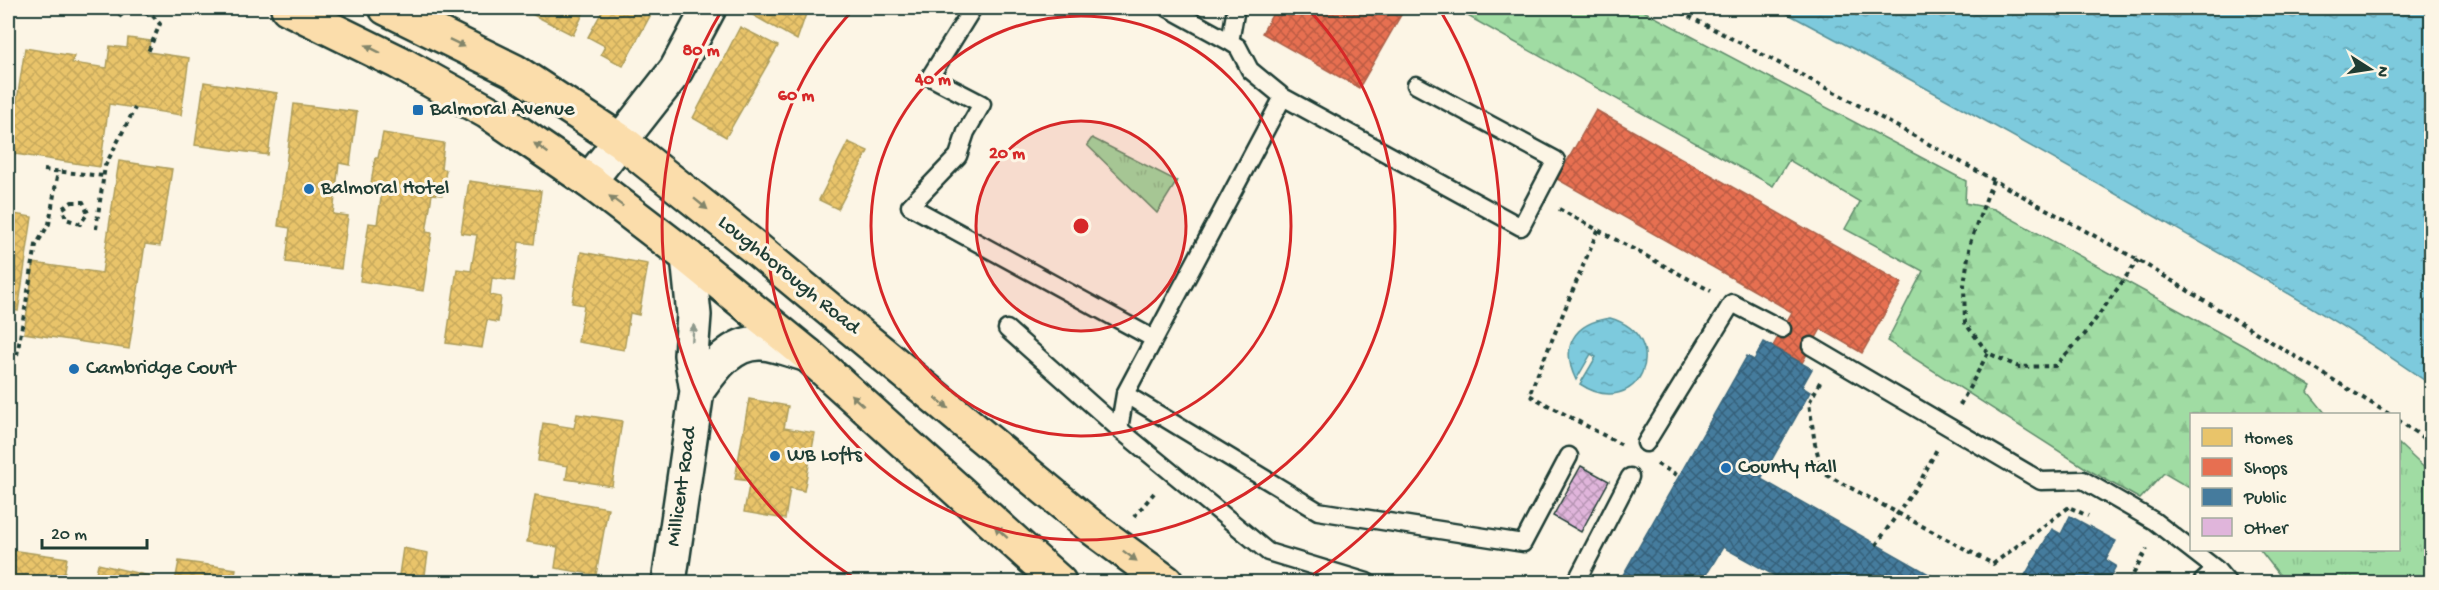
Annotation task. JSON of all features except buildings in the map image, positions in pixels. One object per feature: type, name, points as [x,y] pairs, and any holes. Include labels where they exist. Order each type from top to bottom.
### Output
[{"type":"main road","name":"Loughborough Road","points":[[386,8],[514,71],[621,141],[754,247],[1094,529],[1166,582]]},
{"type":"main road","points":[[305,11],[488,111],[589,181],[688,257],[808,355],[1049,579]]},
{"type":"street","points":[[589,181],[676,70],[709,8]]},
{"type":"street","name":"Millicent Road","points":[[669,582],[697,391],[691,355],[694,315],[688,257]]},
{"type":"street","name":"Millicent Road","points":[[697,391],[711,370],[726,355],[742,347],[761,343],[808,355]]},
{"type":"lane","points":[[973,8],[930,77],[982,104],[966,132],[958,156],[910,206],[1154,339]]},
{"type":"lane","points":[[1168,8],[1239,47],[1250,70],[1282,98],[1521,227],[1556,160],[1416,85]]},
{"type":"lane","points":[[1230,42],[1236,8]]},
{"type":"lane","points":[[1119,429],[1125,394],[1282,98]]},
{"type":"lane","points":[[1647,451],[1732,303],[1782,329]]},
{"type":"lane","points":[[1007,329],[1119,429],[1268,552],[1367,582]]},
{"type":"lane","points":[[1811,346],[2041,481],[2083,480],[2154,521],[2190,550]]},
{"type":"lane","points":[[1125,394],[1318,511],[1523,543],[1569,456]]},
{"type":"lane","points":[[1576,582],[1630,477]]},
{"type":"lane","points":[[2191,551],[2222,576]]},
{"type":"lane","points":[[2202,582],[2222,576]]},
{"type":"path","points":[[119,17],[130,8]]},
{"type":"path","points":[[136,8],[152,15],[160,24],[148,52]]},
{"type":"path","points":[[1673,8],[1840,95],[2138,260],[2387,413]]},
{"type":"path","points":[[96,229],[105,166],[135,108]]},
{"type":"path","points":[[44,170],[104,176]]},
{"type":"path","points":[[17,355],[36,245],[49,224],[58,171]]},
{"type":"path","points":[[1993,180],[1970,243],[1964,285],[1965,323],[1988,353],[2019,367],[2055,366],[2085,334],[2138,260]]},
{"type":"path","points":[[1537,197],[1732,303]]},
{"type":"path","points":[[52,206],[63,208],[72,202],[83,202],[88,213]]},
{"type":"path","points":[[63,208],[66,219],[80,224],[88,213]]},
{"type":"path","points":[[88,213],[98,215]]},
{"type":"path","points":[[1598,230],[1529,395],[1627,448]]},
{"type":"path","points":[[1833,358],[1809,403],[1815,444],[1823,473],[1993,564],[2069,507],[2083,480]]},
{"type":"path","points":[[2400,421],[2432,444]]},
{"type":"path","points":[[1647,451],[1679,476]]},
{"type":"path","points":[[1131,520],[1155,491],[1162,496]]},
{"type":"path","points":[[2069,507],[2089,517]]},
{"type":"path","points":[[2129,582],[2149,546]]},
{"type":"green space","points":[[1467,8],[1638,8],[1966,181],[1965,203],[1994,209],[2244,346],[2311,386],[2308,392],[2325,413],[2190,413],[2190,488],[2164,473],[2140,499],[2087,469],[1887,341],[1923,271],[1845,229],[1860,202],[1789,160],[1773,186],[1464,14]]},
{"type":"green space","points":[[1092,138],[1177,181],[1157,213],[1087,145]]},
{"type":"green space","points":[[2400,445],[2431,474],[2431,582],[2285,582],[2261,551],[2400,551]]},
{"type":"water","points":[[1777,8],[2431,8],[2431,385],[2333,320],[2231,260],[1923,86]]},
{"type":"water","points":[[1610,318],[1630,328],[1641,342],[1645,358],[1642,373],[1633,385],[1619,393],[1601,393],[1580,384],[1596,357],[1591,354],[1576,380],[1569,357],[1570,347],[1573,338],[1587,325]]},
{"type":"place","name":"Balmoral Avenue","points":[[418,110]]},
{"type":"place","name":"Balmoral Hotel","points":[[309,189]]},
{"type":"place","name":"Cambridge Court","points":[[74,369]]},
{"type":"place","name":"WB Lofts","points":[[775,456]]},
{"type":"place","name":"County Hall","points":[[1726,468]]}]
